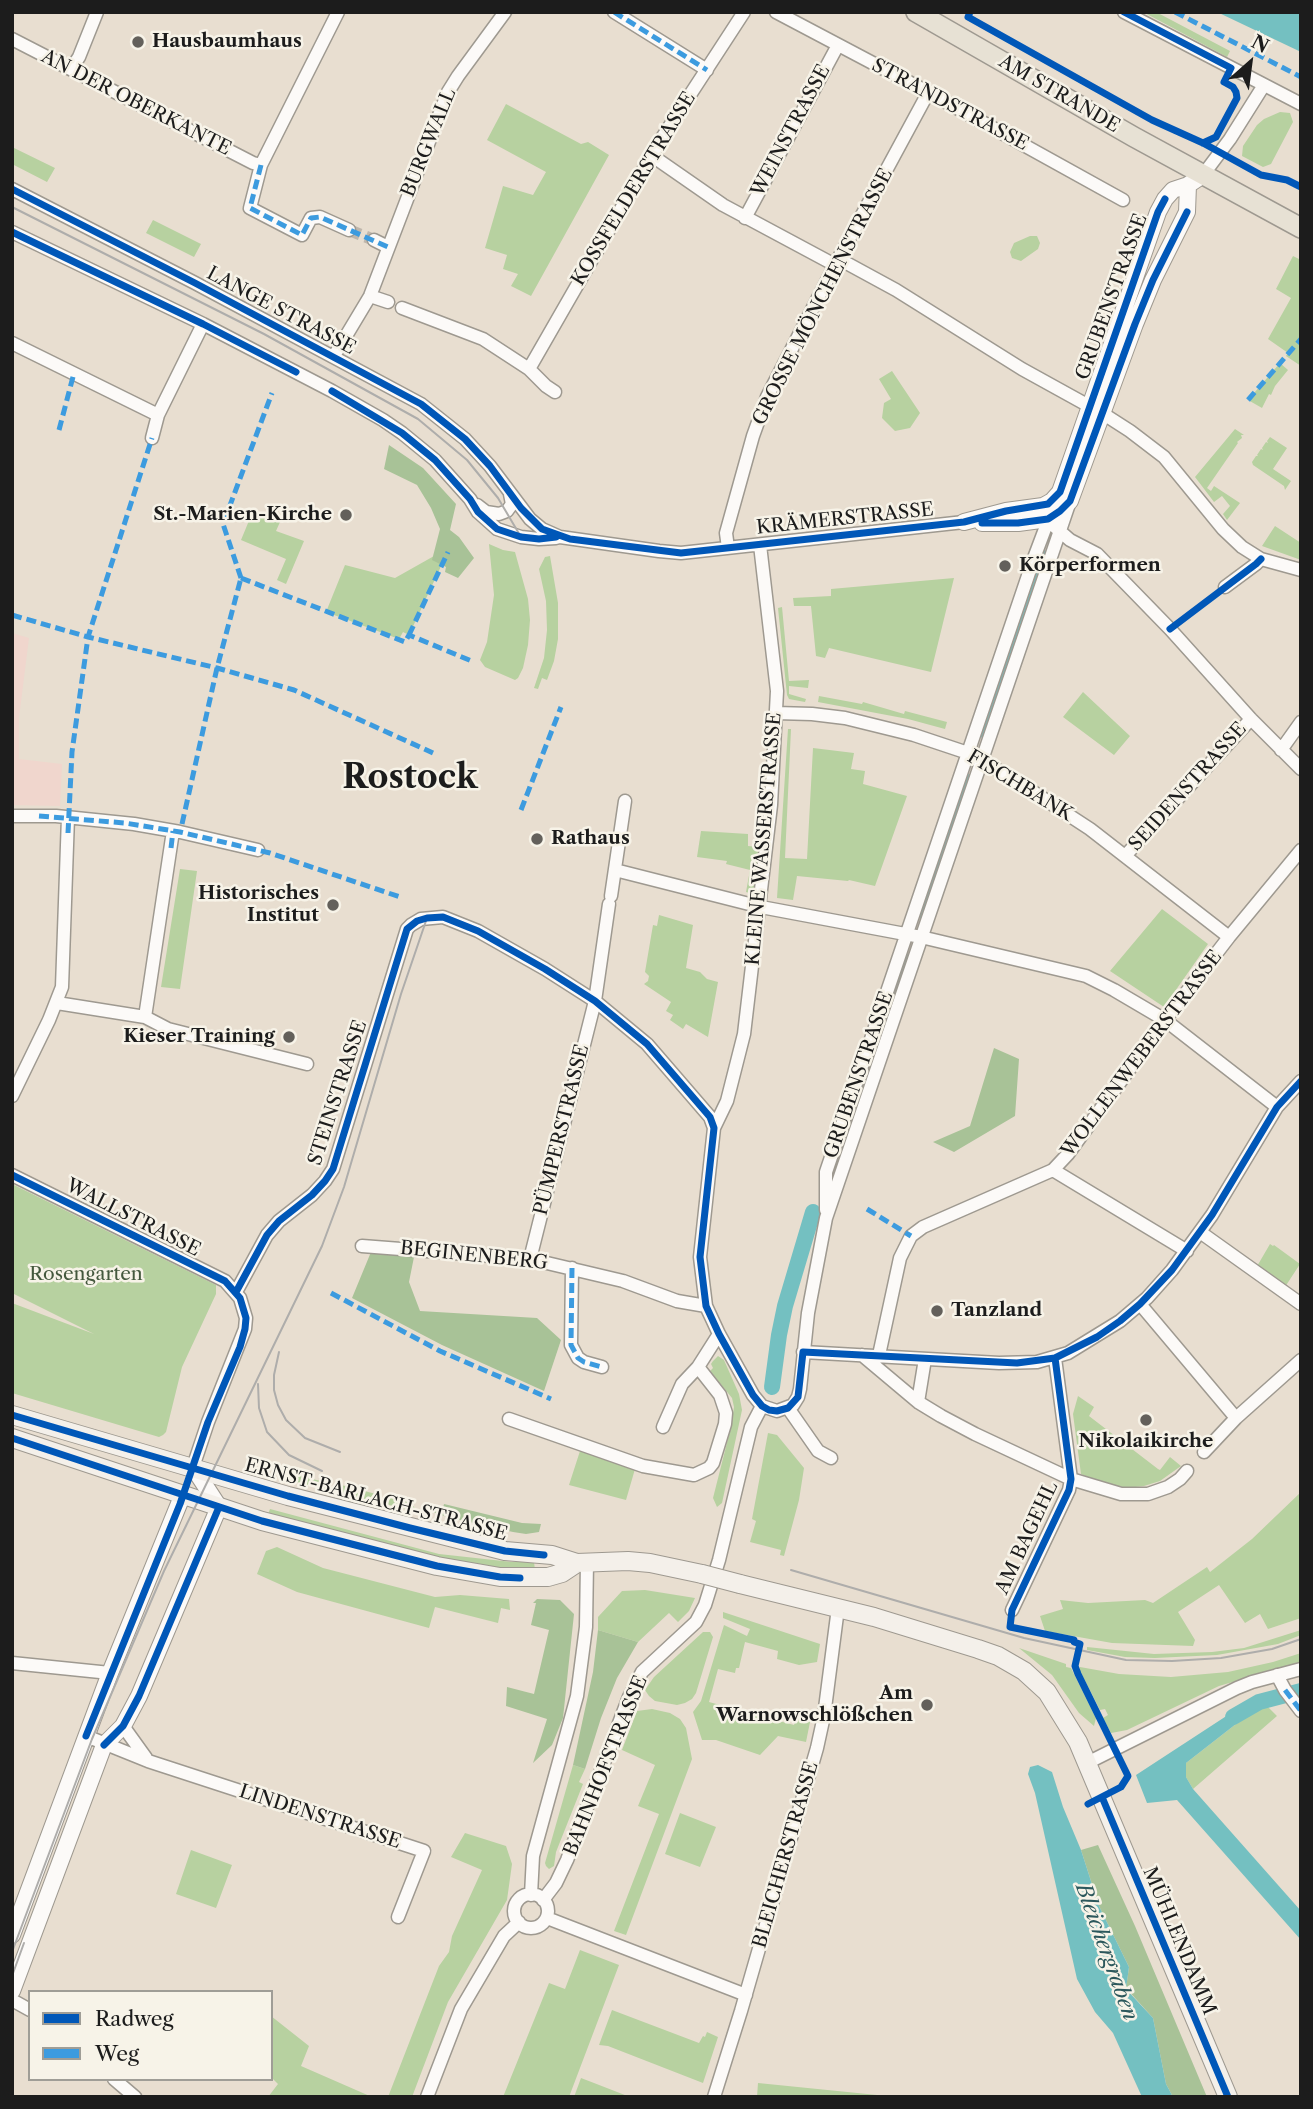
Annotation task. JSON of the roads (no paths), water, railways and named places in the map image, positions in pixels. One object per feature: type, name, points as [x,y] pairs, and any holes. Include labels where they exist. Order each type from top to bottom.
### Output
[{"type":"main road","name":"AM STRANDE","points":[[916,12],[1196,180],[1301,228]]},
{"type":"main road","name":"ERNST-BARLACH-STRASSE","points":[[12,1415],[288,1496],[421,1531],[505,1551],[552,1555],[582,1562],[650,1563],[702,1574],[874,1617],[978,1649],[998,1656],[1024,1671],[1047,1692],[1068,1724],[1087,1763]]},
{"type":"main road","name":"ERNST-BARLACH-STRASSE","points":[[12,1438],[262,1521],[424,1563],[499,1577],[548,1577],[582,1562]]},
{"type":"main road","points":[[157,1485],[178,1481],[193,1467]]},
{"type":"main road","points":[[183,1494],[193,1467]]},
{"type":"main road","name":"MÜHLENDAMM","points":[[1087,1763],[1228,2097]]},
{"type":"street","points":[[71,69],[79,57],[97,12]]},
{"type":"street","points":[[338,12],[261,165],[250,208],[302,235],[311,218],[320,217],[349,230]]},
{"type":"street","name":"BURGWALL","points":[[334,356],[370,296],[449,92],[505,12]]},
{"type":"street","points":[[614,12],[707,70]]},
{"type":"street","name":"KOSSFELDERSTRASSE","points":[[529,369],[651,155],[744,12]]},
{"type":"street","name":"STRANDSTRASSE","points":[[776,12],[1123,200]]},
{"type":"street","points":[[1124,12],[1301,104]]},
{"type":"street","name":"AN DER OBERKANTE","points":[[12,39],[261,165]]},
{"type":"street","name":"WEINSTRASSE","points":[[745,218],[838,45]]},
{"type":"street","points":[[1196,180],[1230,139],[1264,85]]},
{"type":"street","name":"GROSSE MÖNCHENSTRASSE","points":[[728,548],[726,533],[758,419],[767,397],[928,93]]},
{"type":"street","points":[[651,155],[745,218],[896,290],[1030,374],[1130,431],[1164,457],[1223,529],[1242,547],[1261,559],[1301,570]]},
{"type":"street","name":"GRUBENSTRASSE","points":[[1091,407],[1187,212],[1196,180]]},
{"type":"street","name":"GRUBENSTRASSE","points":[[788,1408],[798,1397],[814,1276],[826,1218],[1058,533],[1065,497],[1091,407],[1158,212],[1173,190],[1196,180]]},
{"type":"street","name":"LANGE STRASSE","points":[[12,189],[421,404],[465,439],[490,466],[521,508],[542,529],[560,537]]},
{"type":"street","points":[[12,232],[203,324],[383,420],[435,460],[470,499],[486,512],[499,514],[507,510],[512,504],[510,493]]},
{"type":"street","points":[[374,240],[388,247]]},
{"type":"street","points":[[370,296],[388,302]]},
{"type":"street","points":[[402,307],[483,339],[529,369],[555,393]]},
{"type":"street","points":[[152,438],[158,415],[203,324]]},
{"type":"street","points":[[12,343],[158,415]]},
{"type":"street","points":[[1048,519],[1060,511],[1065,497]]},
{"type":"street","name":"KRÄMERSTRASSE","points":[[560,537],[681,552],[964,522],[1048,504],[1065,497]]},
{"type":"street","points":[[470,499],[478,512],[497,529],[521,537],[560,537]]},
{"type":"street","points":[[1031,508],[1048,519],[1058,533],[1097,554],[1301,769]]},
{"type":"street","name":"GRUBENSTRASSE","points":[[826,1218],[826,1172],[1048,519]]},
{"type":"street","name":"KRÄMERSTRASSE","points":[[964,522],[1007,524],[1048,519]]},
{"type":"street","name":"KLEINE WASSERSTRASSE","points":[[760,545],[777,691],[771,805],[761,907],[741,1051],[727,1101],[714,1128],[700,1257],[706,1306],[753,1395],[762,1406]]},
{"type":"street","points":[[1225,587],[1261,559]]},
{"type":"street","name":"FISCHBANK","points":[[776,713],[845,718],[914,735],[968,753],[1070,816],[1228,937]]},
{"type":"street","name":"SEIDENSTRASSE","points":[[1125,856],[1251,719]]},
{"type":"street","points":[[1281,750],[1301,722]]},
{"type":"street","name":"PÜMPERSTRASSE","points":[[530,1259],[595,1001],[625,801]]},
{"type":"street","points":[[12,816],[68,817],[178,829],[258,850]]},
{"type":"street","points":[[12,1096],[57,1003],[62,987],[68,817]]},
{"type":"street","points":[[145,1017],[171,848],[178,829]]},
{"type":"street","name":"WOLLENWEBERSTRASSE","points":[[879,1355],[900,1258],[911,1236],[923,1227],[1053,1170],[1068,1154],[1228,937],[1301,850]]},
{"type":"street","points":[[615,870],[761,907],[907,934],[1072,971],[1114,990],[1165,1020],[1277,1107]]},
{"type":"street","name":"STEINSTRASSE","points":[[236,1292],[274,1226],[312,1195],[333,1169],[407,929],[417,921],[436,917],[449,919],[478,931],[595,1001]]},
{"type":"street","points":[[595,1001],[647,1044],[710,1117],[714,1128]]},
{"type":"street","points":[[57,1003],[145,1017],[168,1029],[307,1064]]},
{"type":"street","points":[[803,1352],[1017,1363],[1055,1358],[1097,1336],[1140,1304],[1187,1251],[1277,1107],[1301,1081]]},
{"type":"street","points":[[1053,1170],[1187,1251]]},
{"type":"street","name":"WALLSTRASSE","points":[[12,1175],[225,1281],[236,1292]]},
{"type":"street","points":[[1200,1232],[1301,1304]]},
{"type":"street","name":"BEGINENBERG","points":[[362,1246],[530,1259],[623,1281],[677,1301],[706,1306]]},
{"type":"street","points":[[572,1268],[570,1334],[573,1352],[583,1362],[603,1367]]},
{"type":"street","points":[[12,1991],[104,1745],[123,1726],[139,1696],[219,1507],[193,1467],[245,1329],[244,1308],[236,1292]]},
{"type":"street","points":[[1140,1304],[1236,1418]]},
{"type":"street","points":[[663,1427],[682,1384],[698,1367],[719,1334]]},
{"type":"street","points":[[862,1355],[918,1402],[975,1434],[1071,1479],[1121,1494],[1148,1494],[1168,1487],[1187,1471]]},
{"type":"street","points":[[1055,1358],[1071,1479]]},
{"type":"street","points":[[918,1402],[925,1359]]},
{"type":"street","points":[[1204,1452],[1236,1418],[1301,1360]]},
{"type":"street","points":[[509,1419],[643,1466],[694,1475],[713,1463],[723,1433],[726,1413],[720,1395],[698,1367]]},
{"type":"street","points":[[762,1406],[777,1411],[788,1408],[818,1451],[831,1458]]},
{"type":"street","name":"BAHNHOFSTRASSE","points":[[537,1897],[556,1883],[567,1860],[629,1697],[642,1672],[696,1622],[705,1605],[719,1560],[747,1438],[762,1406]]},
{"type":"street","name":"AM BAGEHL","points":[[1012,1610],[1069,1490],[1071,1479]]},
{"type":"street","points":[[12,1935],[110,1673],[183,1494]]},
{"type":"street","name":"BAHNHOFSTRASSE","points":[[537,1897],[533,1856],[577,1696],[586,1627],[582,1562]]},
{"type":"street","name":"BLEICHERSTRASSE","points":[[714,2097],[804,1801],[824,1716],[838,1608]]},
{"type":"street","points":[[12,1663],[110,1673]]},
{"type":"street","points":[[1087,1763],[1237,1688],[1301,1669]]},
{"type":"street","points":[[1277,1675],[1297,1707]]},
{"type":"street","points":[[123,1726],[148,1761]]},
{"type":"street","name":"LINDENSTRASSE","points":[[86,1737],[148,1761],[424,1852],[398,1917]]},
{"type":"street","points":[[537,1897],[548,1910],[547,1918],[536,1927],[524,1926],[519,1922],[515,1907],[522,1898],[537,1897]]},
{"type":"street","points":[[547,1918],[746,1994]]},
{"type":"street","points":[[427,2097],[461,2009],[504,1936],[519,1922]]},
{"type":"street","points":[[12,2000],[28,2009]]},
{"type":"street","points":[[116,2081],[135,2097]]},
{"type":"water","points":[[1217,12],[1301,12],[1301,52]]},
{"type":"water","points":[[1231,1713],[1236,1724],[1186,1763],[1186,1777],[1193,1789],[1301,1911],[1301,1940],[1177,1800],[1147,1803],[1136,1775]]},
{"type":"water","name":"Bleichergraben","points":[[1038,1765],[1052,1772],[1099,1906],[1129,1967],[1126,1989],[1153,2018],[1166,2084],[1173,2097],[1142,2097],[1113,2033],[1095,2012],[1077,1979],[1035,1793],[1028,1774],[1030,1767]]},
{"type":"waterway","points":[[984,730],[1043,558]]},
{"type":"waterway","points":[[923,911],[967,782]]},
{"type":"waterway","points":[[837,1165],[906,962]]},
{"type":"waterway","points":[[772,1387],[785,1306],[813,1212]]},
{"type":"waterway","points":[[1233,1717],[1259,1702],[1301,1691]]},
{"type":"tunnel","points":[[349,230],[374,240]]},
{"type":"tram line","points":[[12,207],[264,334],[418,419],[467,460],[498,498],[521,537]]},
{"type":"tram line","points":[[12,1952],[92,1739],[164,1571],[322,1246],[344,1187],[401,994],[427,918]]},
{"type":"tram line","points":[[279,1352],[274,1390],[286,1420],[305,1438],[340,1452]]},
{"type":"tram line","points":[[258,1384],[259,1408],[267,1432],[289,1455],[322,1471]]},
{"type":"tram line","points":[[791,1570],[1024,1638],[1126,1660],[1221,1658],[1272,1649],[1301,1639]]},
{"type":"tram line","points":[[12,1976],[24,1943]]},
{"type":"place","name":"Hausbaumhaus","points":[[138,42]]},
{"type":"place","name":"St.-Marien-Kirche","points":[[346,515]]},
{"type":"place","name":"Körperformen","points":[[1005,566]]},
{"type":"place","name":"Rathaus","points":[[537,839]]},
{"type":"place","name":"Historisches Institut","points":[[333,905]]},
{"type":"place","name":"Kieser Training","points":[[289,1037]]},
{"type":"place","name":"Tanzland","points":[[937,1311]]},
{"type":"place","name":"Nikolaikirche","points":[[1146,1420]]},
{"type":"place","name":"Am Warnowschlößchen","points":[[927,1705]]},
{"type":"district","name":"Rostock","points":[[410,778]]},
{"type":"park label","name":"Rosengarten","points":[[86,1275]]}]
